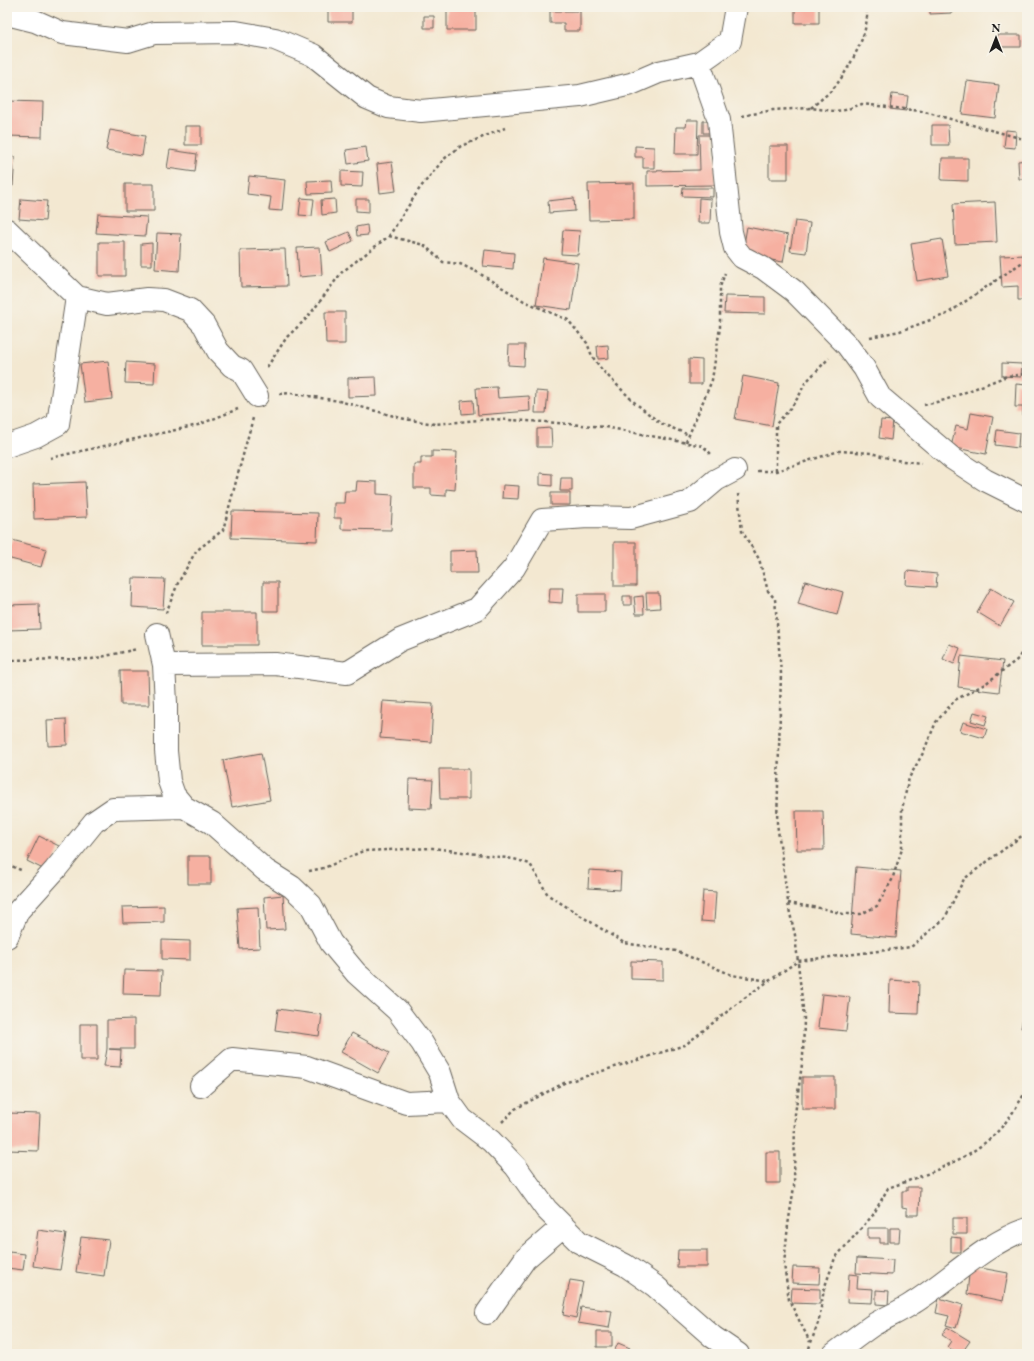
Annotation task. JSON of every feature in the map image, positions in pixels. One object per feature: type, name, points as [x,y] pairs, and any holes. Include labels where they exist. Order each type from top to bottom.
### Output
[{"type":"street","points":[[7,14],[35,21],[62,33],[128,41],[154,33],[236,32],[275,39],[313,55],[367,98],[388,107],[421,111],[580,96],[631,84],[659,72],[699,63],[730,41],[736,7]]},
{"type":"street","points":[[699,63],[720,120],[735,248],[742,257],[763,268],[794,291],[847,345],[864,368],[880,397],[894,410],[914,424],[953,459],[985,480],[1027,501]]},
{"type":"street","points":[[7,230],[77,297],[107,304],[147,299],[164,300],[190,310],[204,325],[218,350],[232,366],[241,370],[257,396]]},
{"type":"street","points":[[7,446],[36,436],[58,424],[77,297]]},
{"type":"street","points":[[164,665],[275,664],[347,673],[400,640],[477,608],[514,568],[542,520],[588,517],[631,518],[690,502],[716,480],[735,470]]},
{"type":"street","points":[[157,634],[164,665],[166,751],[169,781],[174,795],[184,807],[212,823],[264,870],[292,887],[311,905],[331,943],[356,973],[401,1015],[422,1043],[440,1073],[449,1101],[462,1120],[486,1137],[516,1167],[546,1209],[562,1226],[579,1242],[625,1266],[655,1286],[713,1337],[738,1354]]},
{"type":"street","points":[[7,936],[18,910],[55,870],[94,822],[113,809],[184,807]]},
{"type":"street","points":[[201,1086],[232,1059],[307,1067],[406,1103],[449,1101]]},
{"type":"street","points":[[487,1313],[525,1259],[562,1226]]},
{"type":"street","points":[[834,1354],[873,1325],[913,1303],[940,1282],[963,1268],[978,1255],[1015,1233],[1027,1229]]},
{"type":"path","points":[[812,108],[836,85],[852,61],[863,36],[868,14],[866,7]]},
{"type":"path","points":[[720,120],[773,110],[812,108],[834,111],[845,110],[862,104],[921,111],[1027,140]]},
{"type":"path","points":[[7,660],[92,659],[143,648],[157,634],[178,583],[196,551],[223,530],[243,459],[264,372],[286,337],[308,317],[342,272],[389,236],[420,188],[444,158],[461,146],[506,127]]},
{"type":"path","points":[[389,236],[424,245],[443,262],[460,264],[478,272],[524,302],[568,320],[587,343],[592,356],[602,370],[634,402],[660,423],[689,435]]},
{"type":"path","points":[[686,442],[712,380],[720,327],[720,287],[735,248]]},
{"type":"path","points":[[776,471],[776,424],[790,409],[799,396],[804,383],[830,357],[847,345],[906,329],[947,314],[1027,259]]},
{"type":"path","points":[[894,410],[945,400],[1008,376],[1027,374]]},
{"type":"path","points":[[50,458],[198,425],[237,410],[257,396],[291,393],[339,402],[405,419],[435,424],[491,419],[605,427],[703,446],[718,462],[735,470],[776,471],[839,451],[871,453],[895,460],[918,463],[953,459]]},
{"type":"path","points":[[735,470],[742,531],[758,559],[768,591],[775,599],[781,673],[777,823],[788,903],[795,935],[804,1018],[803,1057],[795,1114],[794,1188],[788,1224],[784,1264],[790,1300],[810,1342]]},
{"type":"path","points":[[788,903],[825,909],[843,914],[861,914],[877,906],[892,880],[902,849],[902,809],[909,778],[923,753],[936,722],[955,700],[985,684],[1018,660],[1027,643]]},
{"type":"path","points":[[486,1137],[515,1109],[564,1083],[686,1045],[768,981],[798,961],[911,947],[945,918],[964,879],[1027,832]]},
{"type":"path","points":[[275,876],[324,868],[363,851],[433,848],[514,859],[530,864],[548,895],[624,943],[676,951],[732,975],[768,981]]},
{"type":"path","points":[[807,1354],[819,1320],[824,1289],[835,1258],[873,1215],[888,1188],[933,1172],[965,1155],[997,1132],[1019,1103],[1027,1089]]},
{"type":"building","points":[[447,7],[476,7],[476,30],[447,30]]},
{"type":"building","points":[[795,7],[819,7],[819,23],[795,23]]},
{"type":"building","points":[[930,7],[952,7],[952,13],[930,14]]},
{"type":"building","points":[[328,9],[352,9],[352,22],[328,22]]},
{"type":"building","points":[[550,11],[580,11],[580,31],[564,31],[564,23],[550,23]]},
{"type":"building","points":[[424,16],[434,16],[434,28],[424,28]]},
{"type":"building","points":[[997,35],[1021,35],[1021,47],[997,47]]},
{"type":"building","points":[[967,81],[999,85],[995,118],[962,114]]},
{"type":"building","points":[[892,94],[908,96],[906,111],[890,109]]},
{"type":"building","points":[[7,101],[43,102],[42,137],[7,136]]},
{"type":"building","points":[[687,120],[698,120],[697,154],[675,154],[676,127],[686,127]]},
{"type":"building","points":[[703,121],[718,121],[718,133],[703,133]]},
{"type":"building","points":[[932,125],[948,125],[949,145],[932,145]]},
{"type":"building","points":[[185,126],[201,126],[201,145],[185,145]]},
{"type":"building","points":[[110,130],[145,136],[142,156],[106,150]]},
{"type":"building","points":[[1006,130],[1016,131],[1015,148],[1004,147]]},
{"type":"building","points":[[699,135],[714,135],[716,185],[647,186],[647,171],[700,170]]},
{"type":"building","points":[[635,146],[654,147],[654,168],[643,168],[643,157],[635,157]]},
{"type":"building","points":[[769,146],[788,146],[788,179],[769,179]]},
{"type":"building","points":[[366,147],[368,161],[348,164],[346,150]]},
{"type":"building","points":[[170,150],[197,154],[195,172],[167,168]]},
{"type":"building","points":[[7,156],[15,157],[13,186],[7,186]]},
{"type":"building","points":[[942,158],[968,158],[968,181],[941,180]]},
{"type":"building","points":[[1027,160],[1027,179],[1019,179],[1018,161]]},
{"type":"building","points":[[392,162],[396,191],[380,193],[377,164]]},
{"type":"building","points":[[341,171],[363,172],[362,187],[341,186]]},
{"type":"building","points":[[249,176],[285,180],[282,211],[269,210],[271,197],[247,194]]},
{"type":"building","points":[[331,180],[332,193],[308,194],[307,181]]},
{"type":"building","points":[[634,183],[634,219],[589,220],[588,184]]},
{"type":"building","points":[[125,184],[154,184],[154,211],[125,211]]},
{"type":"building","points":[[683,188],[713,188],[713,197],[682,196]]},
{"type":"building","points":[[301,198],[314,199],[312,216],[299,215]]},
{"type":"building","points":[[574,198],[575,211],[549,213],[548,201]]},
{"type":"building","points":[[699,198],[711,199],[710,223],[698,223]]},
{"type":"building","points":[[21,199],[47,201],[45,221],[19,219]]},
{"type":"building","points":[[335,199],[336,213],[322,215],[321,200]]},
{"type":"building","points":[[356,199],[369,199],[369,212],[356,211]]},
{"type":"building","points":[[995,202],[997,242],[955,244],[953,204]]},
{"type":"building","points":[[98,214],[147,217],[145,236],[96,233]]},
{"type":"building","points":[[795,221],[810,223],[806,253],[790,251]]},
{"type":"building","points":[[367,225],[368,235],[357,236],[356,227]]},
{"type":"building","points":[[747,227],[788,235],[783,262],[742,255]]},
{"type":"building","points":[[563,230],[580,231],[578,255],[561,254]]},
{"type":"building","points":[[349,232],[353,241],[330,252],[326,242]]},
{"type":"building","points":[[157,233],[181,234],[179,271],[155,269]]},
{"type":"building","points":[[942,239],[948,276],[917,281],[911,244]]},
{"type":"building","points":[[99,242],[125,242],[125,276],[99,276]]},
{"type":"building","points":[[152,243],[152,265],[141,265],[141,244]]},
{"type":"building","points":[[320,247],[322,275],[299,277],[297,248]]},
{"type":"building","points":[[285,249],[287,286],[241,287],[240,250]]},
{"type":"building","points":[[485,250],[514,253],[513,269],[483,266]]},
{"type":"building","points":[[1027,255],[1027,300],[1018,300],[1018,286],[1002,287],[1000,256]]},
{"type":"building","points":[[543,258],[578,263],[571,310],[536,305]]},
{"type":"building","points":[[725,296],[765,297],[765,314],[724,313]]},
{"type":"building","points":[[325,312],[345,312],[345,344],[326,344]]},
{"type":"building","points":[[509,345],[525,345],[524,366],[508,365]]},
{"type":"building","points":[[608,345],[609,358],[598,359],[597,346]]},
{"type":"building","points":[[689,359],[702,360],[702,384],[689,384]]},
{"type":"building","points":[[108,361],[112,399],[85,402],[80,364]]},
{"type":"building","points":[[126,362],[155,364],[154,384],[125,383]]},
{"type":"building","points":[[1002,363],[1022,364],[1021,377],[1002,376]]},
{"type":"building","points":[[743,376],[779,383],[772,426],[735,419]]},
{"type":"building","points":[[376,377],[377,396],[348,397],[348,378]]},
{"type":"building","points":[[1016,384],[1027,385],[1027,417],[1023,417],[1023,407],[1015,407]]},
{"type":"building","points":[[497,387],[498,398],[529,396],[530,411],[478,415],[476,388]]},
{"type":"building","points":[[536,391],[548,392],[546,413],[535,413]]},
{"type":"building","points":[[473,400],[474,413],[462,414],[461,401]]},
{"type":"building","points":[[971,413],[993,417],[986,454],[951,447],[956,426],[968,429]]},
{"type":"building","points":[[881,420],[893,421],[891,440],[879,438]]},
{"type":"building","points":[[551,428],[552,447],[537,447],[537,429]]},
{"type":"building","points":[[997,430],[1019,433],[1018,448],[995,445]]},
{"type":"building","points":[[432,451],[457,452],[455,490],[446,489],[446,496],[431,495],[431,488],[414,488],[414,464],[421,464],[421,457],[432,457]]},
{"type":"building","points":[[540,473],[552,474],[552,486],[540,485]]},
{"type":"building","points":[[561,478],[572,478],[572,491],[560,491]]},
{"type":"building","points":[[357,481],[377,482],[377,494],[393,495],[391,530],[341,529],[341,518],[334,518],[334,503],[344,503],[345,491],[356,491]]},
{"type":"building","points":[[85,482],[87,517],[34,519],[33,484]]},
{"type":"building","points":[[503,485],[519,486],[518,499],[502,498]]},
{"type":"building","points":[[551,493],[570,493],[570,505],[551,505]]},
{"type":"building","points":[[232,511],[318,513],[317,541],[231,538]]},
{"type":"building","points":[[12,540],[46,549],[41,567],[7,558]]},
{"type":"building","points":[[614,542],[636,542],[636,586],[614,586]]},
{"type":"building","points":[[477,550],[478,573],[450,573],[450,551]]},
{"type":"building","points":[[907,571],[937,574],[936,587],[906,585]]},
{"type":"building","points":[[133,578],[165,579],[163,609],[132,607]]},
{"type":"building","points":[[805,581],[843,592],[837,615],[798,604]]},
{"type":"building","points":[[263,582],[278,582],[278,611],[263,611]]},
{"type":"building","points":[[550,588],[563,588],[562,603],[549,602]]},
{"type":"building","points":[[991,588],[1014,602],[1000,626],[977,612]]},
{"type":"building","points":[[646,593],[659,593],[660,608],[647,609]]},
{"type":"building","points":[[578,594],[605,594],[605,612],[578,612]]},
{"type":"building","points":[[623,596],[631,596],[631,605],[623,605]]},
{"type":"building","points":[[643,596],[644,614],[636,614],[634,597]]},
{"type":"building","points":[[39,604],[40,629],[7,630],[7,605]]},
{"type":"building","points":[[202,612],[257,612],[257,645],[202,645]]},
{"type":"building","points":[[949,644],[960,648],[954,664],[943,659]]},
{"type":"building","points":[[961,656],[1003,661],[999,692],[958,687]]},
{"type":"building","points":[[120,671],[148,671],[149,705],[121,705]]},
{"type":"building","points":[[383,701],[433,704],[431,742],[380,738]]},
{"type":"building","points":[[974,712],[988,716],[985,725],[971,721]]},
{"type":"building","points":[[66,719],[67,745],[48,746],[47,720]]},
{"type":"building","points":[[963,722],[987,729],[984,738],[960,731]]},
{"type":"building","points":[[261,753],[270,800],[232,807],[223,760]]},
{"type":"building","points":[[439,769],[469,769],[469,799],[440,799]]},
{"type":"building","points":[[409,779],[433,780],[431,809],[408,808]]},
{"type":"building","points":[[796,811],[823,811],[824,850],[797,850]]},
{"type":"building","points":[[39,836],[61,847],[49,872],[27,861]]},
{"type":"building","points":[[188,856],[211,856],[211,884],[188,884]]},
{"type":"building","points":[[856,867],[901,871],[896,938],[851,934]]},
{"type":"building","points":[[589,870],[621,872],[620,890],[588,888]]},
{"type":"building","points":[[703,891],[716,892],[714,922],[701,921]]},
{"type":"building","points":[[283,895],[285,929],[266,930],[264,897]]},
{"type":"building","points":[[164,906],[164,922],[123,923],[122,907]]},
{"type":"building","points":[[258,907],[260,948],[240,949],[237,908]]},
{"type":"building","points":[[162,940],[190,941],[190,960],[162,959]]},
{"type":"building","points":[[631,961],[663,962],[663,980],[631,979]]},
{"type":"building","points":[[124,970],[162,971],[161,995],[123,994]]},
{"type":"building","points":[[890,980],[919,982],[918,1014],[889,1013]]},
{"type":"building","points":[[822,994],[850,997],[846,1031],[818,1028]]},
{"type":"building","points":[[278,1009],[322,1015],[319,1036],[275,1030]]},
{"type":"building","points":[[1025,1009],[1027,1009],[1027,1029],[1021,1028]]},
{"type":"building","points":[[134,1019],[134,1049],[109,1049],[121,1050],[120,1067],[104,1066],[107,1049],[107,1020]]},
{"type":"building","points":[[80,1024],[97,1024],[97,1060],[80,1060]]},
{"type":"building","points":[[352,1033],[389,1053],[378,1073],[341,1052]]},
{"type":"building","points":[[802,1077],[835,1077],[835,1109],[802,1109]]},
{"type":"building","points":[[7,1113],[40,1114],[38,1151],[7,1150]]},
{"type":"building","points":[[766,1152],[780,1152],[780,1183],[766,1183]]},
{"type":"building","points":[[907,1187],[920,1187],[919,1215],[907,1215],[907,1208],[902,1207],[902,1191],[907,1191]]},
{"type":"building","points":[[953,1218],[967,1218],[967,1234],[953,1234]]},
{"type":"building","points":[[868,1228],[888,1228],[888,1243],[880,1243],[880,1238],[868,1238]]},
{"type":"building","points":[[890,1228],[900,1228],[899,1242],[890,1242]]},
{"type":"building","points":[[38,1230],[66,1234],[60,1270],[33,1266]]},
{"type":"building","points":[[81,1237],[109,1240],[104,1276],[76,1272]]},
{"type":"building","points":[[951,1237],[961,1238],[961,1252],[951,1252]]},
{"type":"building","points":[[678,1250],[707,1250],[707,1267],[677,1267]]},
{"type":"building","points":[[9,1252],[25,1254],[23,1270],[7,1268]]},
{"type":"building","points":[[857,1258],[893,1260],[892,1275],[856,1273]]},
{"type":"building","points":[[970,1266],[1008,1273],[1003,1301],[967,1294]]},
{"type":"building","points":[[793,1267],[820,1268],[819,1284],[792,1283]]},
{"type":"building","points":[[849,1274],[858,1275],[857,1288],[873,1289],[872,1303],[847,1302]]},
{"type":"building","points":[[570,1280],[583,1282],[576,1318],[563,1315]]},
{"type":"building","points":[[792,1288],[820,1289],[820,1304],[791,1303]]},
{"type":"building","points":[[876,1290],[889,1291],[888,1305],[876,1304]]},
{"type":"building","points":[[939,1298],[963,1305],[956,1328],[946,1325],[949,1316],[936,1313]]},
{"type":"building","points":[[581,1307],[612,1311],[609,1328],[578,1323]]},
{"type":"building","points":[[947,1327],[970,1341],[961,1354],[947,1347],[951,1341],[942,1335]]},
{"type":"building","points":[[597,1332],[612,1332],[612,1347],[597,1347]]},
{"type":"building","points":[[618,1343],[630,1348],[627,1354],[613,1354]]}]
